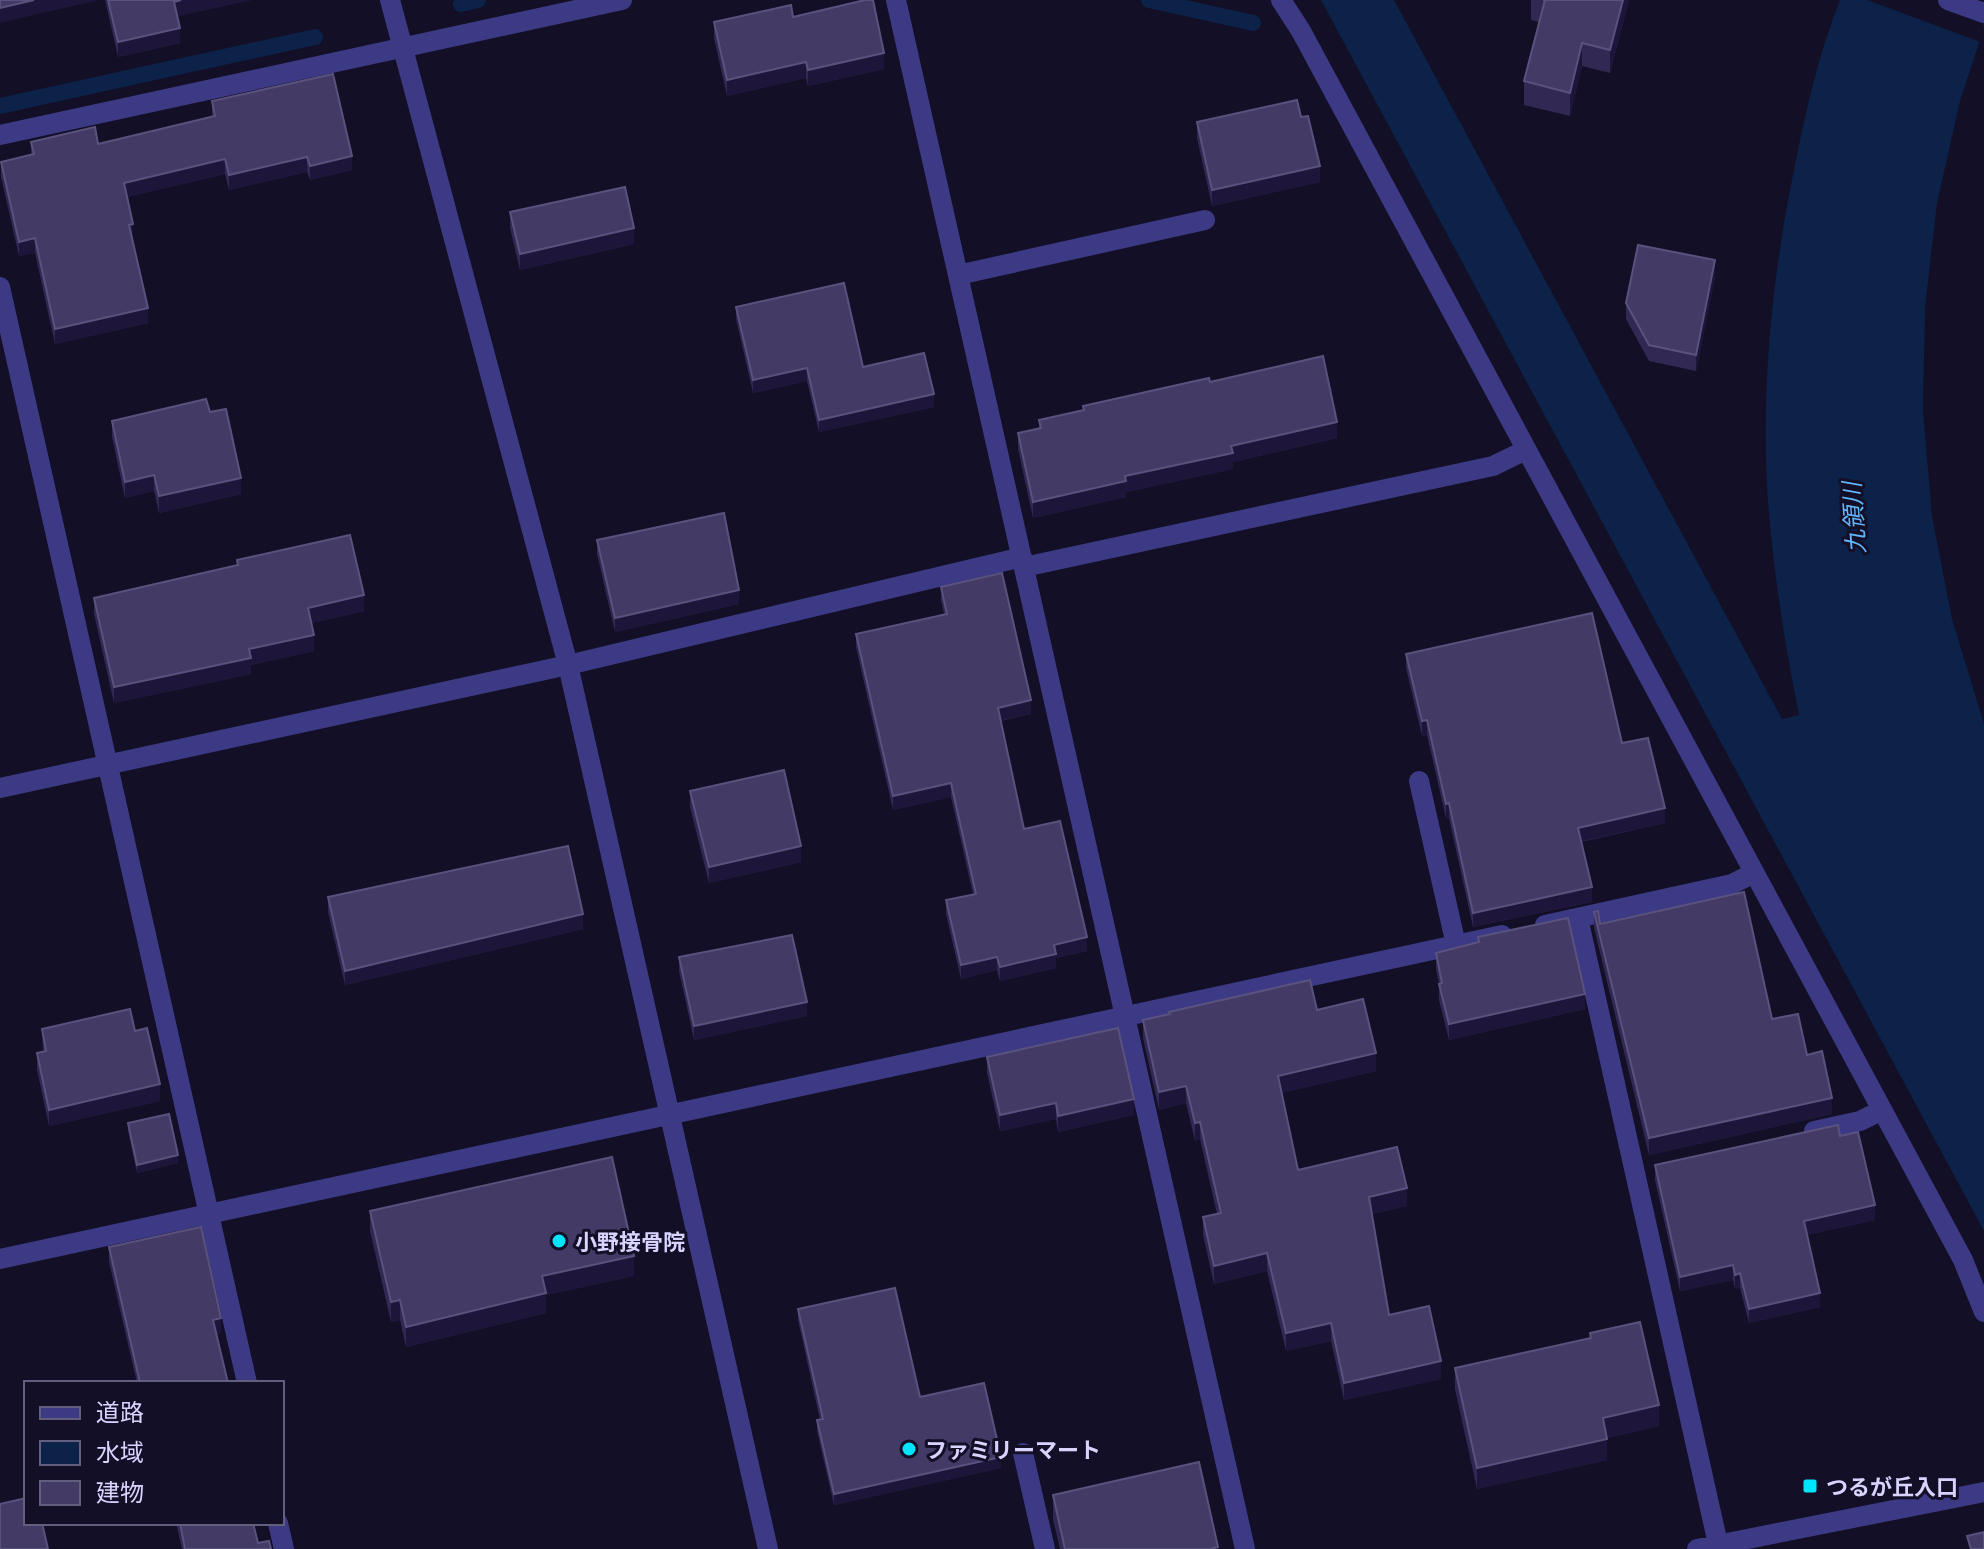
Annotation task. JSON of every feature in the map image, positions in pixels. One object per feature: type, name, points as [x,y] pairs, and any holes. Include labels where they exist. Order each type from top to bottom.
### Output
[{"type":"street","points":[[390,0],[568,665],[768,1549]]},
{"type":"street","points":[[0,135],[622,0]]},
{"type":"street","points":[[896,0],[1245,1549]]},
{"type":"street","points":[[1281,0],[1301,31],[1963,1260],[1984,1312]]},
{"type":"street","points":[[1948,0],[1984,13]]},
{"type":"street","points":[[958,275],[1205,220]]},
{"type":"street","points":[[0,287],[247,1381]]},
{"type":"street","points":[[0,788],[568,665],[1023,562],[1493,466],[1526,450]]},
{"type":"street","points":[[1419,781],[1456,945]]},
{"type":"street","points":[[0,1259],[1525,930],[1732,884],[1754,873]]},
{"type":"street","points":[[1578,918],[1731,1544]]},
{"type":"street","points":[[1800,1134],[1860,1121],[1882,1110]]},
{"type":"street","points":[[1023,1453],[1045,1549]]},
{"type":"street","points":[[1697,1549],[1984,1492]]},
{"type":"street","points":[[278,1525],[284,1549]]},
{"type":"water","name":"九領川","points":[[1321,0],[1394,0],[1782,719],[1799,715],[1771,535],[1766,396],[1773,302],[1786,210],[1819,61],[1840,0],[1984,0],[1984,28],[1960,101],[1937,203],[1925,307],[1923,411],[1932,516],[1952,619],[1984,724],[1984,1231]]},
{"type":"pier","points":[[1867,0],[1984,0],[1983,43]]},
{"type":"building","points":[[0,0],[34,0],[0,8]]},
{"type":"building","points":[[108,0],[181,0],[174,2],[180,28],[118,42]]},
{"type":"building","points":[[873,0],[884,53],[808,70],[806,62],[727,80],[714,22],[791,5],[793,17]]},
{"type":"building","points":[[1545,0],[1623,0],[1610,50],[1582,43],[1570,93],[1524,81]]},
{"type":"building","points":[[333,74],[352,156],[310,166],[307,157],[229,175],[225,159],[124,183],[133,224],[129,225],[148,308],[55,329],[35,238],[19,242],[1,162],[34,154],[31,142],[95,127],[98,144],[215,116],[212,101]]},
{"type":"building","points":[[1297,100],[1301,117],[1308,116],[1320,166],[1212,190],[1197,122]]},
{"type":"building","points":[[625,187],[634,228],[520,254],[510,212]]},
{"type":"building","points":[[1638,245],[1715,260],[1696,355],[1649,345],[1626,303]]},
{"type":"building","points":[[844,283],[863,367],[924,353],[934,394],[819,420],[807,368],[753,380],[736,307]]},
{"type":"building","points":[[1323,356],[1337,422],[1231,446],[1233,453],[1125,476],[1126,481],[1033,502],[1018,433],[1041,428],[1039,420],[1084,410],[1083,406],[1209,378],[1210,382]]},
{"type":"building","points":[[206,399],[210,412],[226,409],[241,478],[159,496],[154,475],[125,482],[112,421]]},
{"type":"building","points":[[724,513],[739,590],[615,618],[597,540]]},
{"type":"building","points":[[350,535],[364,595],[308,608],[314,635],[249,649],[251,658],[114,687],[94,598],[238,565],[237,560]]},
{"type":"building","points":[[1002,573],[1031,700],[998,708],[1024,829],[1060,821],[1087,937],[1054,945],[1056,954],[1000,967],[997,957],[961,965],[946,900],[976,894],[951,783],[893,796],[856,634],[947,614],[941,587]]},
{"type":"building","points":[[1592,613],[1622,743],[1648,738],[1665,808],[1578,828],[1592,887],[1473,913],[1449,803],[1446,804],[1427,720],[1422,721],[1406,654]]},
{"type":"building","points":[[784,770],[801,846],[709,867],[690,791]]},
{"type":"building","points":[[568,846],[583,914],[345,971],[328,897]]},
{"type":"building","points":[[1744,892],[1772,1019],[1798,1014],[1807,1055],[1822,1051],[1832,1098],[1649,1138],[1594,912],[1598,911],[1600,924]]},
{"type":"building","points":[[1568,918],[1585,994],[1449,1024],[1439,984],[1442,983],[1436,953],[1479,942],[1478,937]]},
{"type":"building","points":[[792,935],[807,1002],[694,1026],[679,957]]},
{"type":"building","points":[[1310,980],[1317,1010],[1363,999],[1376,1053],[1278,1076],[1298,1170],[1397,1147],[1407,1188],[1369,1197],[1389,1315],[1429,1306],[1441,1361],[1344,1383],[1331,1323],[1286,1333],[1267,1253],[1214,1266],[1203,1217],[1221,1213],[1200,1122],[1195,1123],[1186,1086],[1159,1092],[1143,1020]]},
{"type":"building","points":[[130,1009],[135,1031],[147,1028],[160,1084],[49,1110],[37,1053],[46,1051],[42,1029]]},
{"type":"building","points":[[1118,1028],[1134,1099],[1058,1116],[1056,1103],[1000,1115],[987,1057]]},
{"type":"building","points":[[169,1114],[178,1155],[137,1165],[128,1123]]},
{"type":"building","points":[[1838,1125],[1840,1136],[1858,1132],[1875,1205],[1804,1221],[1820,1293],[1749,1309],[1740,1273],[1735,1275],[1733,1265],[1680,1277],[1655,1165]]},
{"type":"building","points":[[612,1157],[634,1256],[542,1276],[546,1293],[406,1327],[400,1300],[391,1302],[370,1211]]},
{"type":"building","points":[[201,1227],[221,1318],[213,1320],[228,1381],[140,1381],[109,1247]]},
{"type":"building","points":[[895,1288],[920,1397],[984,1383],[1001,1457],[834,1494],[817,1420],[823,1419],[798,1309]]},
{"type":"building","points":[[1640,1322],[1659,1405],[1603,1418],[1607,1439],[1477,1468],[1455,1368],[1591,1338],[1590,1333]]},
{"type":"building","points":[[1199,1462],[1218,1547],[1065,1549],[1053,1495]]},
{"type":"building","points":[[24,1498],[24,1525],[42,1525],[48,1549],[0,1549],[0,1504]]},
{"type":"building","points":[[180,1525],[254,1525],[258,1543],[269,1541],[271,1549],[185,1549]]},
{"type":"building","points":[[1984,1532],[1984,1549],[1971,1549],[1967,1536]]},
{"type":"waterway","points":[[461,4],[478,0]]},
{"type":"waterway","points":[[1149,0],[1253,23]]},
{"type":"waterway","points":[[0,106],[315,37]]},
{"type":"place","name":"小野接骨院","points":[[559,1241]]},
{"type":"place","name":"ファミリーマート","points":[[909,1449]]},
{"type":"place","name":"つるが丘入口","points":[[1810,1486]]}]
